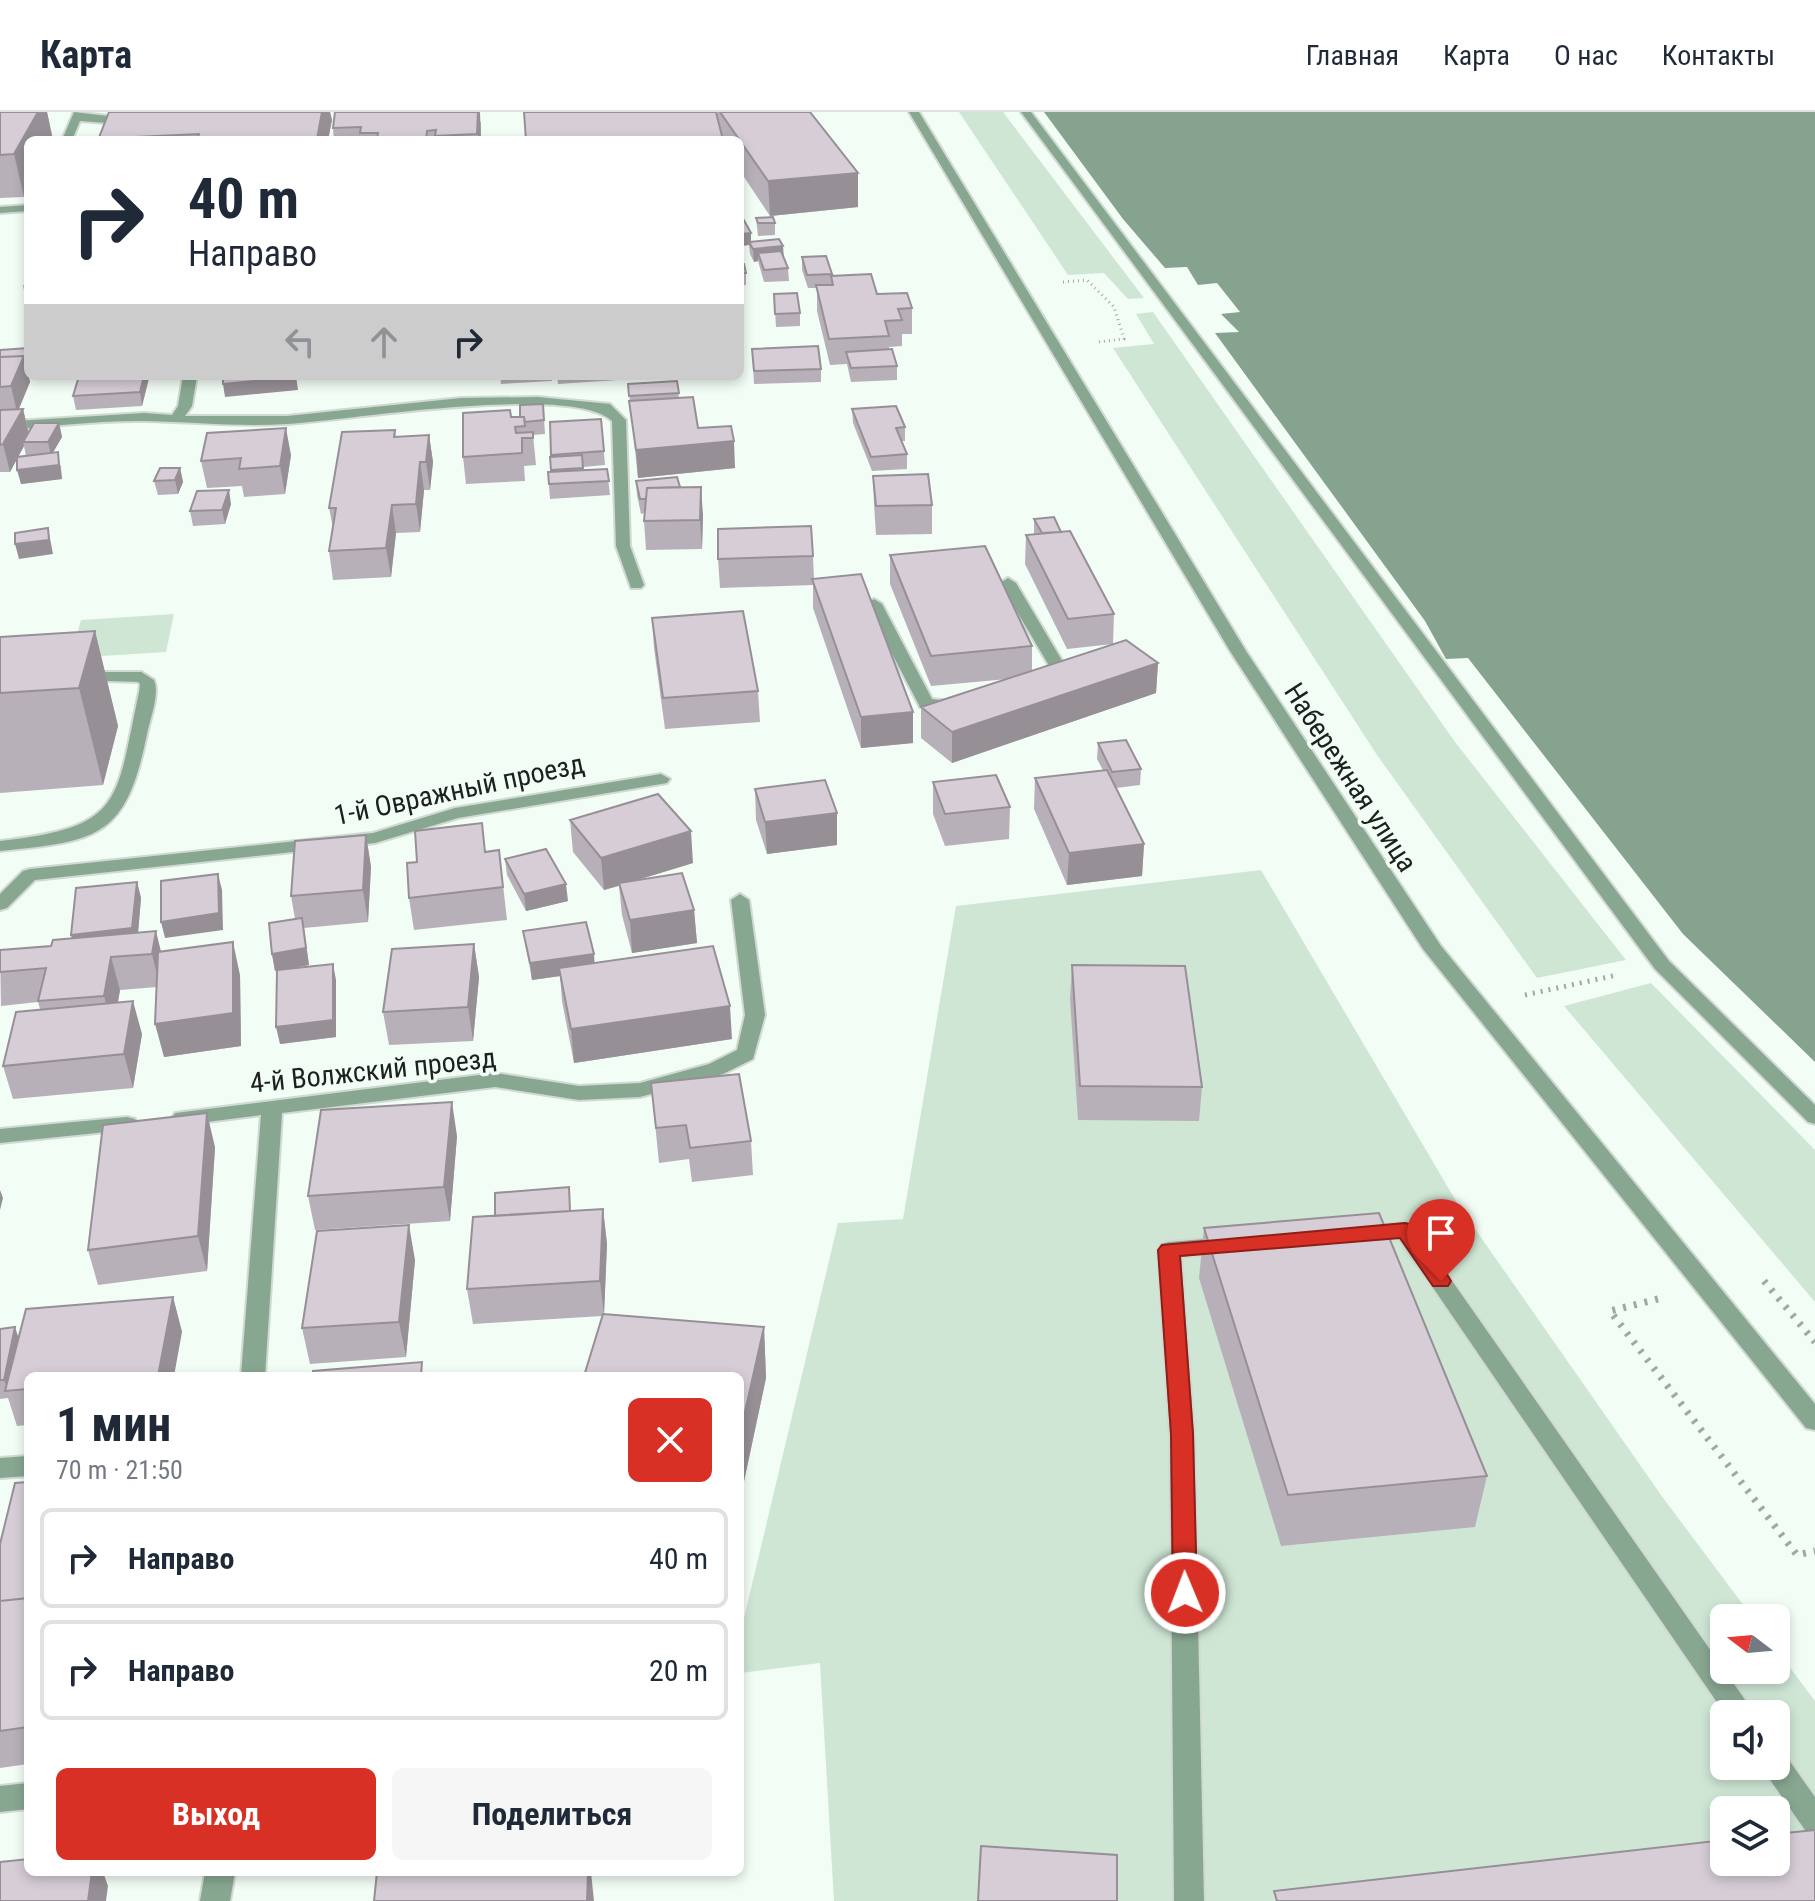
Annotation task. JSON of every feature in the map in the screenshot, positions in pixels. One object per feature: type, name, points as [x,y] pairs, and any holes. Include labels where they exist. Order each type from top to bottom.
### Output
[{"type":"street","name":"Набережная улица","points":[[914,112],[1238,651],[1433,949],[1815,1421]]},
{"type":"street","points":[[1026,112],[1662,965],[1815,1117]]},
{"type":"street","points":[[69,136],[78,115],[145,123]]},
{"type":"street","points":[[0,210],[24,208]]},
{"type":"street","points":[[177,418],[185,406],[189,380]]},
{"type":"street","points":[[0,426],[144,417],[287,420],[461,402],[538,401],[605,407],[619,420],[623,546],[636,585]]},
{"type":"street","points":[[1008,583],[1055,677],[1083,666]]},
{"type":"street","points":[[874,604],[926,703],[974,708]]},
{"type":"street","points":[[0,846],[67,839],[92,830],[114,814],[125,794],[148,683],[141,677],[112,675],[56,679]]},
{"type":"street","name":"1-й Овражный проезд","points":[[0,904],[30,875],[375,838],[455,813],[661,779]]},
{"type":"street","name":"4-й Волжский проезд","points":[[0,1136],[272,1109],[380,1092],[495,1080],[579,1093],[640,1090],[716,1069],[746,1054],[755,1015],[740,900]]},
{"type":"street","points":[[253,1372],[272,1109]]},
{"type":"street","points":[[1342,1235],[1405,1230],[1731,1700]]},
{"type":"street","points":[[1189,1901],[1182,1434],[1169,1250],[1248,1243]]},
{"type":"street","points":[[0,1468],[24,1466]]},
{"type":"street","points":[[1786,1780],[1815,1821]]},
{"type":"street","points":[[0,1799],[24,1796]]},
{"type":"street","points":[[215,1901],[219,1876]]},
{"type":"path","points":[[1065,294],[1058,282],[1087,280],[1114,307],[1124,339],[1092,343],[1101,356]]},
{"type":"path","points":[[1524,996],[1662,965]]},
{"type":"path","points":[[1514,984],[1534,1008]]},
{"type":"path","points":[[1755,1270],[1815,1342]]},
{"type":"path","points":[[1706,1286],[1610,1311],[1797,1555],[1815,1551]]},
{"type":"shaded area","points":[[959,112],[1003,112],[1144,298],[1128,299],[1104,273],[1068,275]]},
{"type":"shaded area","points":[[1044,112],[1815,112],[1815,1062],[1683,934],[1468,658],[1446,659],[1425,621],[1215,333],[1239,332],[1221,314],[1240,312],[1217,283],[1198,285],[1187,267],[1165,268],[1123,219]]},
{"type":"shaded area","points":[[1153,312],[1455,742],[1626,960],[1537,978],[1377,755],[1113,348],[1154,344],[1136,314]]},
{"type":"shaded area","points":[[174,614],[166,652],[70,658],[81,620]]},
{"type":"shaded area","points":[[1261,870],[1459,1206],[1661,1495],[1743,1604],[1710,1604],[1710,1684],[1790,1684],[1790,1668],[1815,1701],[1815,1901],[834,1901],[820,1663],[744,1672],[744,1618],[838,1223],[903,1219],[956,906]]},
{"type":"shaded area","points":[[1651,983],[1815,1150],[1815,1302],[1564,1006]]},
{"type":"building","points":[[0,112],[38,112],[14,154],[0,155]]},
{"type":"building","points":[[109,112],[322,112],[318,136],[100,136]]},
{"type":"building","points":[[335,112],[478,112],[477,134],[435,136],[436,130],[427,131],[426,136],[378,136],[378,133],[360,133],[361,127],[333,128]]},
{"type":"building","points":[[524,112],[716,112],[722,136],[526,136]]},
{"type":"building","points":[[720,112],[810,112],[858,173],[768,181],[744,146],[744,136],[737,136]]},
{"type":"building","points":[[773,217],[775,223],[758,223],[756,218]]},
{"type":"building","points":[[744,220],[751,233],[744,234]]},
{"type":"building","points":[[779,239],[783,246],[753,249],[749,242]]},
{"type":"building","points":[[781,251],[788,268],[764,270],[758,253]]},
{"type":"building","points":[[826,256],[832,274],[807,275],[802,257]]},
{"type":"building","points":[[871,274],[877,294],[907,293],[912,308],[898,309],[902,320],[885,321],[889,336],[829,339],[816,285],[833,285],[831,276]]},
{"type":"building","points":[[797,293],[800,313],[775,314],[774,294]]},
{"type":"building","points":[[818,346],[821,369],[754,371],[752,349]]},
{"type":"building","points":[[24,348],[24,356],[0,357],[0,350]]},
{"type":"building","points":[[892,349],[897,366],[851,368],[846,352]]},
{"type":"building","points":[[24,356],[11,386],[0,387],[0,357]]},
{"type":"building","points":[[78,380],[143,380],[140,392],[73,396]]},
{"type":"building","points":[[223,380],[265,380],[223,384]]},
{"type":"building","points":[[677,381],[679,393],[629,396],[628,384]]},
{"type":"building","points":[[693,397],[698,428],[731,426],[734,441],[636,450],[629,401]]},
{"type":"building","points":[[543,404],[544,420],[525,422],[524,417],[520,417],[520,405]]},
{"type":"building","points":[[896,406],[905,427],[896,428],[907,454],[871,457],[852,409]]},
{"type":"building","points":[[23,409],[3,444],[0,445],[0,410]]},
{"type":"building","points":[[510,410],[511,417],[524,417],[525,426],[515,427],[516,433],[533,432],[533,438],[522,438],[522,453],[463,457],[463,413]]},
{"type":"building","points":[[601,419],[604,451],[551,455],[550,422]]},
{"type":"building","points":[[34,423],[59,423],[48,442],[23,442]]},
{"type":"building","points":[[286,428],[280,466],[239,469],[241,458],[201,461],[207,433]]},
{"type":"building","points":[[395,430],[394,437],[429,435],[426,462],[420,462],[416,504],[392,505],[386,548],[329,551],[336,508],[329,508],[342,432]]},
{"type":"building","points":[[58,452],[59,465],[17,470],[17,457]]},
{"type":"building","points":[[582,455],[583,468],[551,470],[550,457]]},
{"type":"building","points":[[160,468],[180,468],[175,480],[154,481]]},
{"type":"building","points":[[607,469],[609,481],[549,484],[548,472]]},
{"type":"building","points":[[928,474],[932,505],[876,506],[873,476]]},
{"type":"building","points":[[677,477],[680,487],[647,488],[646,499],[640,499],[636,481]]},
{"type":"building","points":[[701,487],[700,520],[644,521],[647,488]]},
{"type":"building","points":[[229,490],[222,510],[190,511],[197,491]]},
{"type":"building","points":[[1054,517],[1061,532],[1042,533],[1034,519]]},
{"type":"building","points":[[811,526],[813,556],[718,559],[718,529]]},
{"type":"building","points":[[48,528],[49,540],[15,544],[15,533]]},
{"type":"building","points":[[1070,531],[1114,614],[1068,619],[1026,535]]},
{"type":"building","points":[[985,546],[1032,646],[931,656],[890,555]]},
{"type":"building","points":[[861,574],[913,712],[861,717],[812,579]]},
{"type":"building","points":[[743,611],[758,691],[663,698],[652,618]]},
{"type":"building","points":[[95,631],[79,688],[0,693],[0,637]]},
{"type":"building","points":[[1126,640],[1158,663],[952,732],[921,707]]},
{"type":"building","points":[[1126,740],[1141,769],[1112,772],[1098,743]]},
{"type":"building","points":[[1107,770],[1144,844],[1069,853],[1035,778]]},
{"type":"building","points":[[996,775],[1010,807],[945,814],[933,782]]},
{"type":"building","points":[[825,780],[837,813],[765,822],[755,789]]},
{"type":"building","points":[[658,794],[691,831],[601,858],[570,820]]},
{"type":"building","points":[[482,823],[485,852],[499,850],[503,887],[409,898],[407,863],[417,862],[415,831]]},
{"type":"building","points":[[366,835],[363,890],[291,896],[295,841]]},
{"type":"building","points":[[546,849],[566,884],[524,894],[505,859]]},
{"type":"building","points":[[682,873],[694,910],[630,920],[619,883]]},
{"type":"building","points":[[218,874],[219,913],[161,922],[161,881]]},
{"type":"building","points":[[137,882],[132,928],[71,935],[76,888]]},
{"type":"building","points":[[302,918],[306,948],[272,954],[269,923]]},
{"type":"building","points":[[586,922],[594,954],[530,963],[523,931]]},
{"type":"building","points":[[156,931],[152,954],[111,957],[104,996],[38,1001],[46,968],[0,972],[0,950],[51,946],[53,940]]},
{"type":"building","points":[[233,942],[233,1013],[155,1024],[158,952]]},
{"type":"building","points":[[474,944],[468,1007],[383,1012],[392,949]]},
{"type":"building","points":[[713,946],[730,1006],[571,1029],[559,968]]},
{"type":"building","points":[[333,964],[333,1020],[276,1027],[277,970]]},
{"type":"building","points":[[1072,965],[1185,966],[1202,1087],[1080,1086]]},
{"type":"building","points":[[133,1001],[124,1054],[3,1066],[16,1012]]},
{"type":"building","points":[[739,1074],[751,1141],[690,1148],[686,1125],[656,1128],[651,1083]]},
{"type":"building","points":[[452,1102],[444,1187],[308,1196],[321,1110]]},
{"type":"building","points":[[207,1113],[198,1236],[88,1250],[103,1125]]},
{"type":"building","points":[[569,1187],[570,1211],[495,1216],[495,1193]]},
{"type":"building","points":[[603,1209],[600,1281],[467,1289],[473,1217]]},
{"type":"building","points":[[1379,1213],[1487,1476],[1288,1495],[1204,1228]]},
{"type":"building","points":[[409,1225],[399,1322],[302,1328],[317,1231]]},
{"type":"building","points":[[173,1297],[159,1372],[24,1372],[24,1389],[5,1391],[26,1309]]},
{"type":"building","points":[[603,1314],[764,1327],[744,1416],[744,1372],[585,1372]]},
{"type":"building","points":[[15,1327],[4,1380],[0,1380],[0,1329]]},
{"type":"building","points":[[422,1362],[421,1372],[313,1371]]},
{"type":"building","points":[[24,1482],[24,1598],[0,1601],[0,1544],[15,1483]]},
{"type":"building","points":[[24,1598],[24,1728],[0,1731],[0,1601]]},
{"type":"building","points":[[1815,1830],[1815,1901],[1277,1901],[1274,1891],[1710,1842],[1710,1876],[1790,1876],[1790,1833]]},
{"type":"building","points":[[981,1846],[1117,1855],[1117,1901],[978,1901]]},
{"type":"building","points":[[24,1859],[24,1876],[91,1876],[88,1901],[0,1901],[0,1862]]},
{"type":"building","points":[[377,1876],[588,1876],[587,1901],[374,1901]]},
{"type":"route","points":[[1185,1593],[1182,1434],[1169,1250],[1405,1230],[1441,1281]]}]
